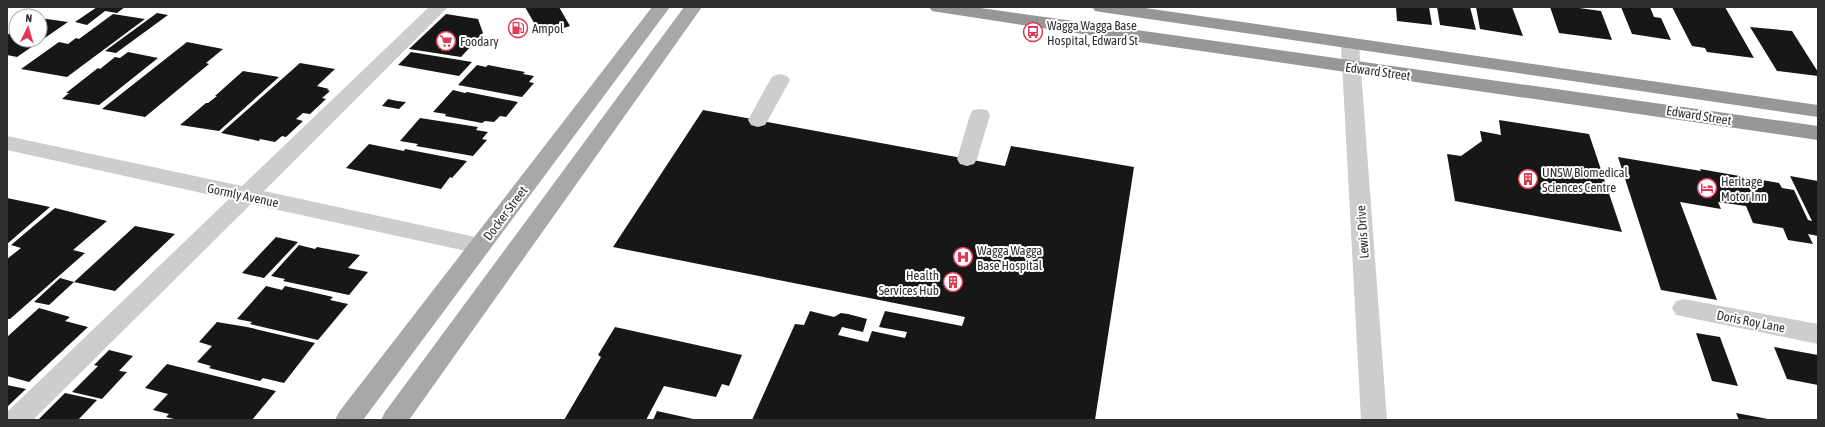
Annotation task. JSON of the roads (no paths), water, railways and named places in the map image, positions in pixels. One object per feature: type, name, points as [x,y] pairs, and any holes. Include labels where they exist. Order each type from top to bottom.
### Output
[{"type":"highway","name":"Edward Street","points":[[938,7],[1351,68],[1551,94],[1818,133]]},
{"type":"highway","name":"Edward Street","points":[[1101,7],[1818,112]]},
{"type":"main road","name":"Docker Street","points":[[348,420],[661,7]]},
{"type":"main road","points":[[394,420],[693,7]]},
{"type":"street","points":[[16,420],[439,7]]},
{"type":"street","name":"Lewis Drive","points":[[1350,44],[1374,420]]},
{"type":"street","points":[[758,120],[780,80]]},
{"type":"street","points":[[967,159],[980,115]]},
{"type":"street","name":"Gormly Avenue","points":[[7,143],[480,246]]},
{"type":"street","name":"Doris Roy Lane","points":[[1684,308],[1818,334]]},
{"type":"place","name":"Ampol","points":[[518,28]]},
{"type":"place","name":"Wagga Wagga Base Hospital, Edward St","points":[[1033,32]]},
{"type":"place","name":"Foodary","points":[[446,41]]},
{"type":"place","name":"UNSW Biomedical Sciences Centre","points":[[1528,179]]},
{"type":"place","name":"Heritage Motor Inn","points":[[1707,188]]},
{"type":"place","name":"Wagga Wagga Base Hospital","points":[[963,257]]},
{"type":"place","name":"Health Services Hub","points":[[953,282]]}]
